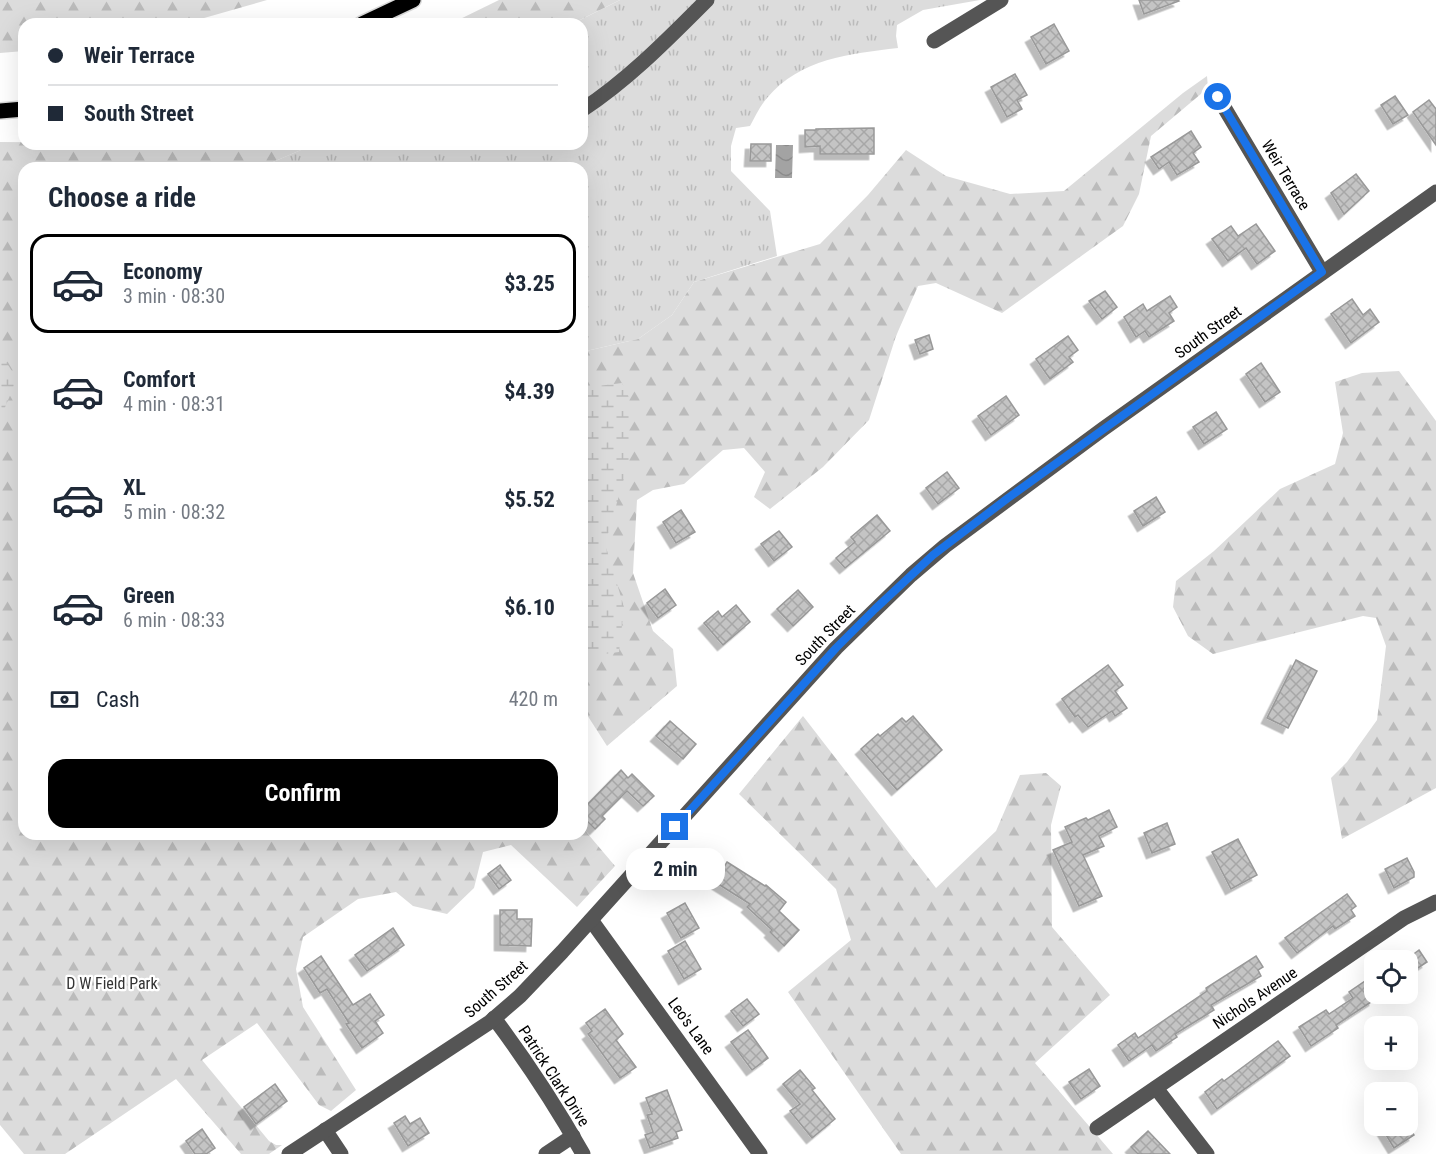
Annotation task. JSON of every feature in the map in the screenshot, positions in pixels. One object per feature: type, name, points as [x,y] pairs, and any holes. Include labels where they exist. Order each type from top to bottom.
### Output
[{"type":"main road","points":[[375,18],[413,0]]},
{"type":"main road","points":[[0,111],[18,110]]},
{"type":"street","points":[[588,106],[670,38],[707,0]]},
{"type":"street","points":[[934,41],[1001,0]]},
{"type":"street","name":"Weir Terrace","points":[[1218,97],[1322,272]]},
{"type":"street","name":"South Street","points":[[289,1154],[494,1018],[527,989],[836,648],[925,562],[1008,498],[1436,192]]},
{"type":"street","name":"Nichols Avenue","points":[[1097,1128],[1404,918],[1436,902]]},
{"type":"street","name":"Leo's Lane","points":[[591,920],[760,1154]]},
{"type":"street","name":"Patrick Clark Drive","points":[[494,1018],[524,1058],[583,1154]]},
{"type":"street","points":[[1156,1088],[1207,1154]]},
{"type":"street","points":[[325,1130],[341,1154]]},
{"type":"street","points":[[546,1154],[573,1136]]},
{"type":"green space","points":[[0,0],[267,0],[204,18],[18,18],[18,52],[0,53]]},
{"type":"green space","points":[[499,0],[620,0],[584,18],[462,18]]},
{"type":"green space","points":[[620,0],[980,0],[923,10],[897,25],[898,48],[827,60],[810,66],[780,85],[767,98],[750,126],[736,128],[731,146],[731,171],[770,211],[777,256],[694,282],[672,315],[638,339],[588,351],[588,162],[273,162],[301,150],[588,150],[588,18],[584,18]]},
{"type":"green space","points":[[1207,76],[1208,88],[1151,136],[1139,194],[1123,226],[1002,313],[936,283],[918,286],[896,336],[869,420],[823,467],[770,509],[754,497],[765,472],[744,448],[723,450],[684,484],[653,490],[637,500],[633,573],[653,631],[673,649],[677,686],[607,746],[588,716],[588,351],[638,339],[672,315],[694,282],[820,244],[868,195],[906,150],[946,176],[1010,194],[1064,191]]},
{"type":"green space","name":"D W Field Park","points":[[0,142],[18,142],[18,150],[301,150],[273,162],[18,162],[18,840],[588,840],[588,834],[615,866],[577,907],[511,845],[483,852],[474,888],[447,914],[413,906],[396,892],[358,899],[303,937],[296,969],[303,1007],[356,1090],[331,1111],[319,1105],[257,1023],[202,1060],[269,1141],[282,1145],[269,1154],[241,1154],[176,1079],[65,1154],[24,1154],[0,1125]]},
{"type":"green space","points":[[0,357],[3,357],[17,379],[3,412],[0,413]]},
{"type":"green space","points":[[1399,371],[1436,421],[1436,788],[1342,839],[1331,778],[1347,762],[1377,720],[1386,646],[1376,618],[1363,616],[1213,654],[1188,636],[1173,607],[1176,581],[1214,551],[1280,489],[1335,464],[1343,433],[1335,382],[1362,373]]},
{"type":"green space","points":[[622,383],[629,397],[629,461],[605,544],[624,607],[619,652],[588,656],[588,387]]},
{"type":"green space","points":[[803,716],[936,888],[996,831],[1020,775],[1046,773],[1061,786],[1051,825],[1052,927],[1110,995],[1035,1063],[1113,1154],[901,1154],[788,992],[851,940],[836,889],[739,794]]},
{"type":"water","points":[[776,145],[793,145],[792,178],[775,178]]},
{"type":"building","points":[[1139,0],[1178,0],[1179,1],[1144,14]]},
{"type":"building","points":[[1054,24],[1069,51],[1046,64],[1031,37]]},
{"type":"building","points":[[1015,74],[1027,95],[1017,100],[1022,109],[1007,117],[991,87]]},
{"type":"building","points":[[1395,96],[1408,115],[1393,124],[1381,105]]},
{"type":"building","points":[[1429,100],[1436,109],[1436,145],[1413,112]]},
{"type":"building","points":[[874,128],[874,154],[820,154],[820,146],[805,147],[805,130]]},
{"type":"building","points":[[1191,131],[1201,147],[1193,153],[1199,162],[1177,175],[1169,162],[1159,169],[1151,157]]},
{"type":"building","points":[[751,144],[771,144],[771,161],[750,161]]},
{"type":"building","points":[[1356,174],[1369,191],[1344,214],[1331,193]]},
{"type":"building","points":[[1256,224],[1275,251],[1257,264],[1246,248],[1228,261],[1212,239],[1231,226],[1238,236]]},
{"type":"building","points":[[1105,291],[1117,307],[1102,319],[1089,301]]},
{"type":"building","points":[[1170,296],[1177,307],[1169,313],[1174,321],[1149,337],[1145,331],[1136,337],[1124,317],[1143,304],[1147,311]]},
{"type":"building","points":[[1352,299],[1363,315],[1370,309],[1379,322],[1351,343],[1331,314]]},
{"type":"building","points":[[929,335],[933,349],[920,354],[915,340]]},
{"type":"building","points":[[1068,336],[1078,350],[1069,357],[1073,362],[1050,379],[1036,359]]},
{"type":"building","points":[[1261,363],[1280,392],[1265,402],[1246,374]]},
{"type":"building","points":[[1006,396],[1019,415],[991,435],[978,416]]},
{"type":"building","points":[[1216,412],[1227,429],[1204,444],[1193,427]]},
{"type":"building","points":[[947,472],[959,488],[938,504],[926,488]]},
{"type":"building","points":[[1156,497],[1165,512],[1143,526],[1134,511]]},
{"type":"building","points":[[681,510],[695,532],[676,543],[663,522]]},
{"type":"building","points":[[877,515],[890,531],[845,568],[836,558],[855,542],[851,537]]},
{"type":"building","points":[[779,531],[792,547],[774,561],[761,544]]},
{"type":"building","points":[[665,589],[676,605],[658,618],[647,603]]},
{"type":"building","points":[[798,590],[813,607],[793,626],[777,609]]},
{"type":"building","points":[[736,605],[750,622],[723,645],[704,623],[718,611],[722,617]]},
{"type":"building","points":[[1296,660],[1317,671],[1288,728],[1267,718]]},
{"type":"building","points":[[1108,665],[1123,685],[1115,691],[1127,708],[1115,716],[1112,711],[1088,727],[1078,715],[1075,717],[1062,699]]},
{"type":"building","points":[[913,716],[942,750],[897,790],[861,749],[902,718],[906,722]]},
{"type":"building","points":[[670,721],[696,744],[683,759],[656,736]]},
{"type":"building","points":[[621,770],[628,778],[632,774],[654,796],[643,806],[627,791],[602,816],[605,819],[595,829],[588,822],[588,804]]},
{"type":"building","points":[[1109,810],[1117,827],[1099,836],[1104,846],[1083,855],[1102,896],[1079,906],[1053,850],[1072,842],[1065,827]]},
{"type":"building","points":[[1167,823],[1175,844],[1152,853],[1144,833]]},
{"type":"building","points":[[1238,839],[1257,875],[1231,889],[1212,852]]},
{"type":"building","points":[[1407,858],[1414,877],[1394,888],[1385,869]]},
{"type":"building","points":[[727,862],[766,885],[786,902],[779,911],[799,930],[784,946],[770,932],[772,930],[747,907],[750,904],[715,882]]},
{"type":"building","points":[[500,865],[511,880],[499,889],[488,874]]},
{"type":"building","points":[[1347,894],[1356,906],[1351,910],[1355,916],[1335,929],[1333,926],[1297,953],[1285,938]]},
{"type":"building","points":[[685,903],[699,928],[681,938],[667,913]]},
{"type":"building","points":[[500,910],[517,910],[517,919],[532,919],[531,946],[500,945]]},
{"type":"building","points":[[393,928],[404,945],[367,971],[355,955]]},
{"type":"building","points":[[685,941],[701,969],[684,979],[668,951]]},
{"type":"building","points":[[1418,951],[1427,962],[1418,968]]},
{"type":"building","points":[[321,956],[353,1005],[370,994],[384,1015],[375,1021],[383,1033],[362,1048],[327,989],[320,993],[304,968]]},
{"type":"building","points":[[1256,956],[1263,967],[1258,970],[1261,976],[1211,1005],[1214,1010],[1175,1034],[1177,1037],[1156,1051],[1152,1045],[1129,1061],[1118,1045],[1135,1033],[1138,1038],[1207,991],[1206,988]]},
{"type":"building","points":[[1364,982],[1364,1004],[1368,1004],[1336,1025],[1338,1028],[1311,1046],[1299,1027],[1326,1010],[1329,1014],[1353,998],[1349,992]]},
{"type":"building","points":[[747,999],[759,1014],[743,1026],[731,1011]]},
{"type":"building","points":[[605,1009],[623,1034],[616,1040],[636,1067],[620,1078],[588,1034],[592,1031],[586,1023]]},
{"type":"building","points":[[748,1030],[768,1058],[752,1070],[731,1042]]},
{"type":"building","points":[[1278,1041],[1290,1056],[1217,1109],[1205,1092],[1222,1079],[1224,1081]]},
{"type":"building","points":[[1089,1069],[1100,1086],[1081,1099],[1069,1082]]},
{"type":"building","points":[[800,1070],[815,1088],[812,1090],[835,1119],[812,1138],[790,1111],[800,1104],[783,1084]]},
{"type":"building","points":[[275,1084],[287,1101],[256,1124],[244,1107]]},
{"type":"building","points":[[667,1090],[682,1130],[676,1132],[678,1138],[650,1148],[645,1135],[653,1132],[647,1115],[652,1114],[646,1098]]},
{"type":"building","points":[[405,1116],[410,1124],[420,1118],[429,1133],[408,1146],[394,1123]]},
{"type":"building","points":[[202,1129],[215,1148],[206,1154],[195,1154],[186,1141]]},
{"type":"building","points":[[1148,1131],[1170,1154],[1138,1154],[1131,1147]]},
{"type":"building","points":[[1387,1136],[1412,1136],[1394,1148]]},
{"type":"route","points":[[675,827],[836,648],[933,555],[1008,498],[1322,272],[1218,97]]}]
